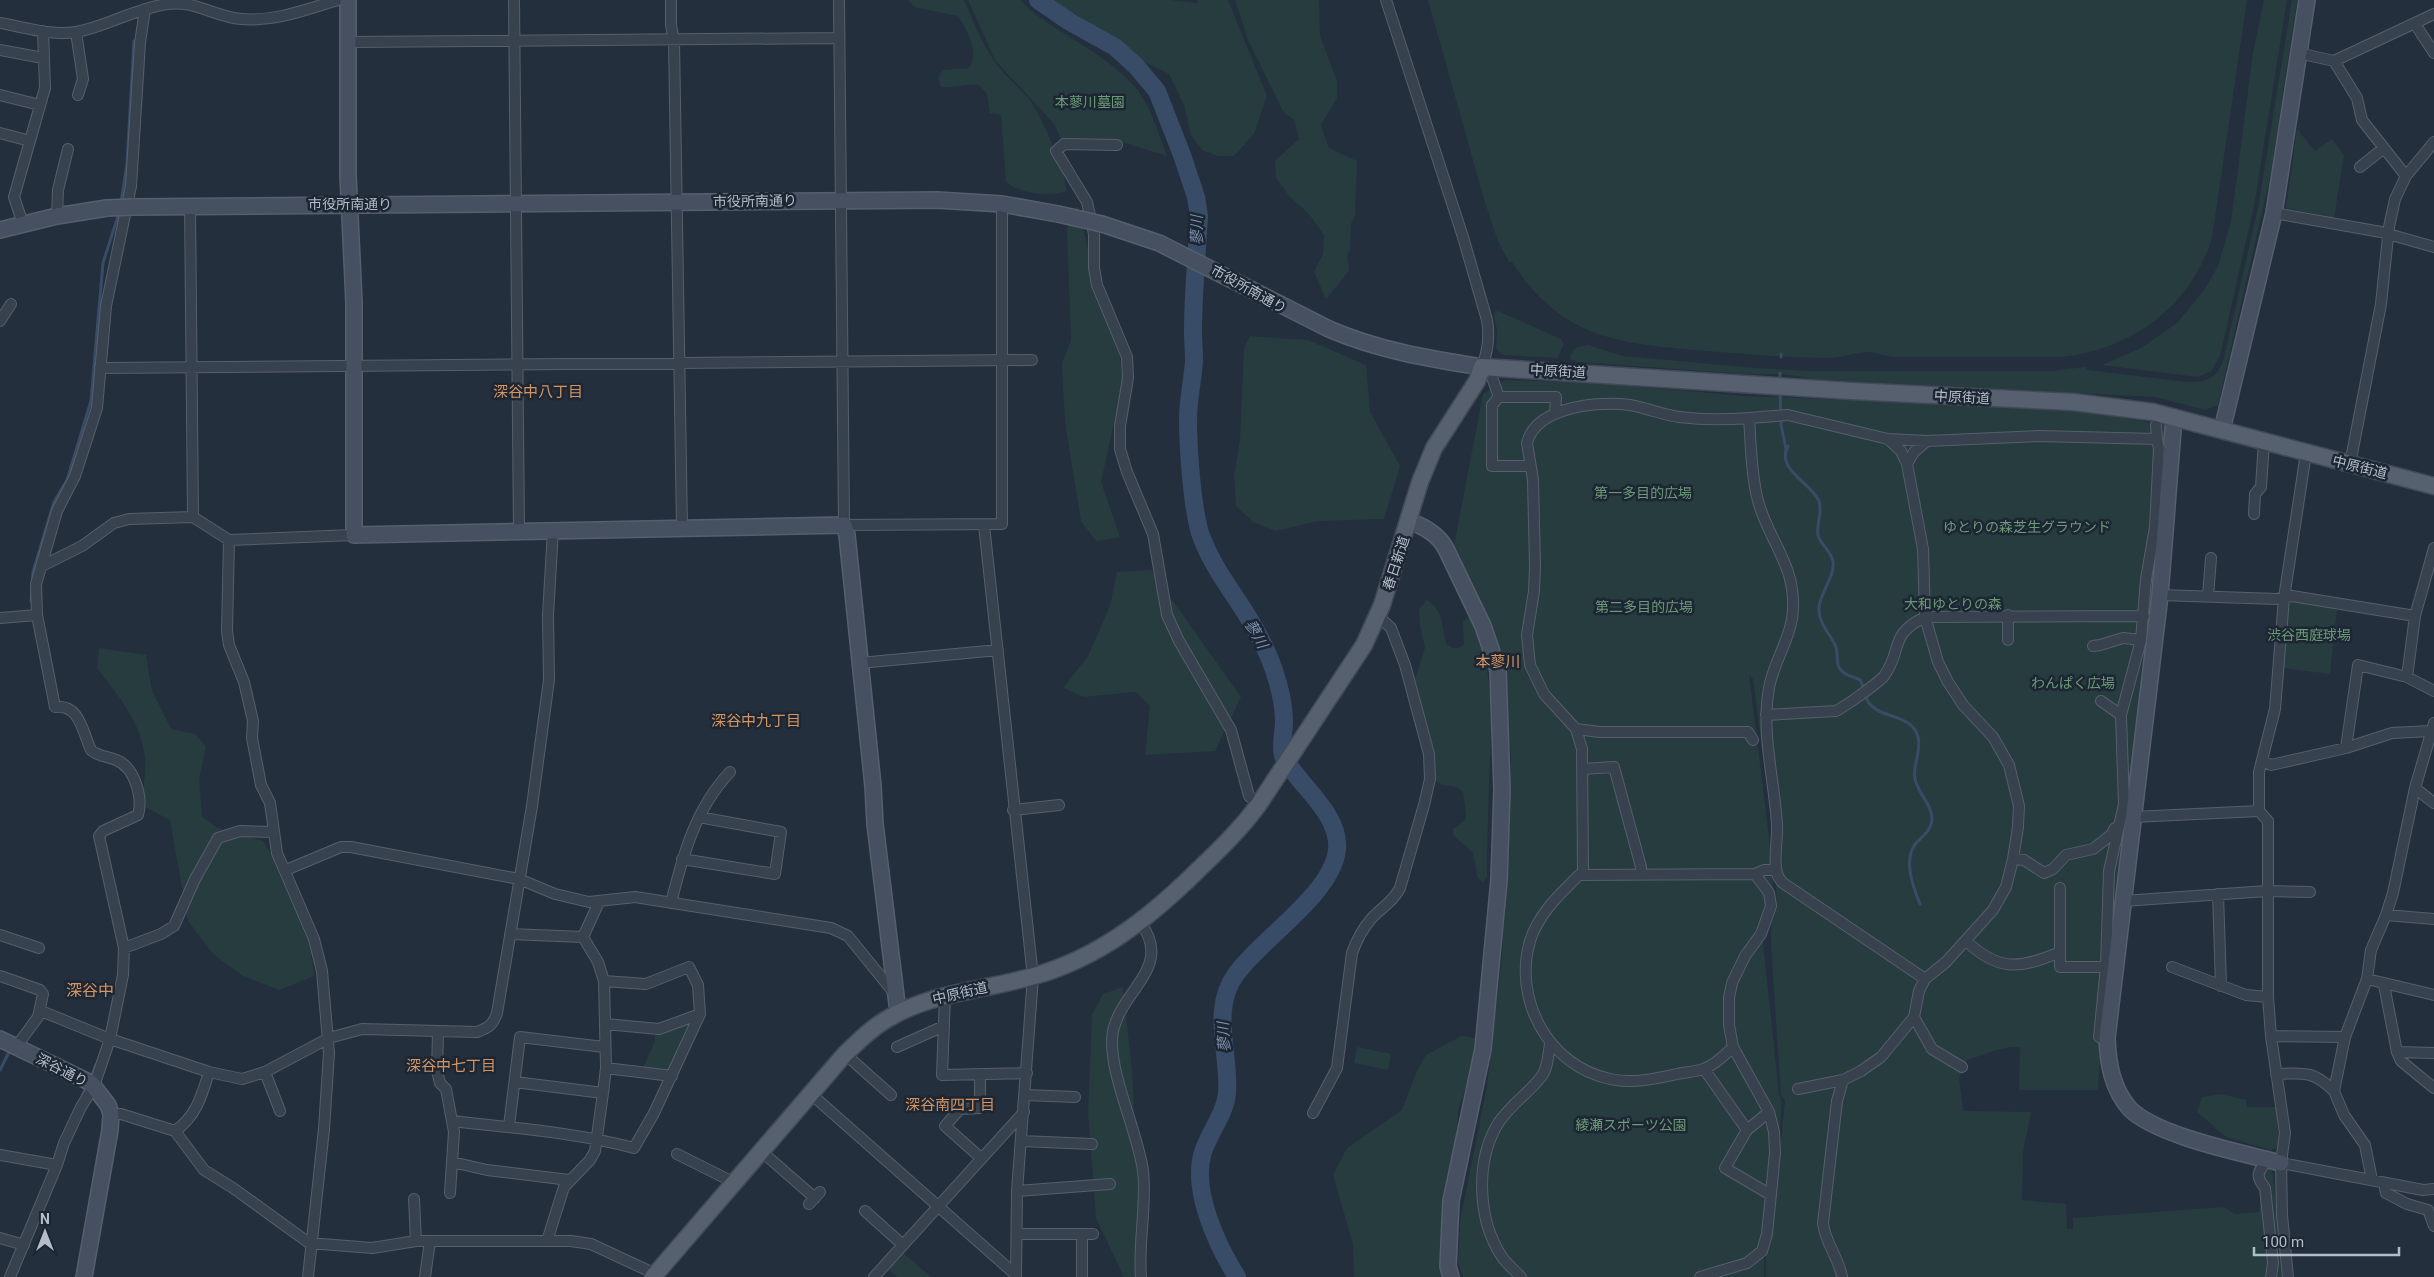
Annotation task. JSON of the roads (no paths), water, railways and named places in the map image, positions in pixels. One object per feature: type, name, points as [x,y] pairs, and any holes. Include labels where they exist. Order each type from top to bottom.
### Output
[{"type":"main road","name":"中原街道","points":[[1482,367],[2073,402],[2153,412],[2434,486]]},
{"type":"main road","name":"春日新道","points":[[1294,751],[1364,645],[1378,616],[1420,482],[1434,448],[1477,381],[1482,367]]},
{"type":"main road","name":"中原街道","points":[[654,1277],[845,1054],[872,1029],[898,1012],[945,996],[1033,977],[1086,956],[1140,922],[1230,840],[1259,804],[1294,751]]},
{"type":"street","points":[[0,23],[43,31],[76,32],[167,4],[188,4],[239,19],[255,19],[287,15],[338,0]]},
{"type":"street","points":[[348,0],[350,204],[355,366],[354,535]]},
{"type":"street","points":[[514,0],[519,531]]},
{"type":"street","points":[[671,0],[671,25],[674,41],[682,527]]},
{"type":"street","points":[[839,0],[844,526],[860,662],[875,824],[898,1012]]},
{"type":"street","points":[[1386,0],[1463,237],[1487,320],[1488,352],[1482,367]]},
{"type":"street","points":[[2222,430],[2274,213],[2307,0]]},
{"type":"street","points":[[10,1277],[110,1039],[123,975],[124,948],[99,836],[103,831],[138,815],[140,809],[136,787],[125,765],[117,760],[96,754],[91,750],[74,711],[65,706],[55,708],[37,615],[36,584],[57,511],[75,476],[97,408],[106,306],[131,186],[140,43],[145,10]]},
{"type":"street","points":[[2298,53],[2334,61],[2434,14]]},
{"type":"street","points":[[2415,24],[2434,54]]},
{"type":"street","points":[[23,224],[14,197],[45,88],[43,31]]},
{"type":"street","points":[[76,32],[83,79],[78,95]]},
{"type":"street","points":[[349,42],[674,41],[839,38]]},
{"type":"street","points":[[0,50],[43,58]]},
{"type":"street","points":[[2334,61],[2357,98],[2362,120],[2406,176]]},
{"type":"street","points":[[0,95],[40,105]]},
{"type":"street","points":[[0,133],[30,141]]},
{"type":"street","points":[[2350,464],[2381,304],[2388,234],[2395,199],[2406,176],[2434,142]]},
{"type":"street","points":[[1117,145],[1064,144],[1056,151],[1087,202],[1094,234],[1094,268],[1097,285],[1127,357],[1128,378],[1120,426],[1120,448],[1127,472],[1153,534],[1167,615],[1179,641],[1231,730],[1250,796],[1259,804]]},
{"type":"street","points":[[2360,167],[2384,148]]},
{"type":"street","points":[[57,216],[58,190],[68,149]]},
{"type":"street","name":"市役所南通り","points":[[0,230],[57,216],[106,208],[133,206],[840,200],[937,200],[1002,204],[1102,224],[1159,243],[1329,329],[1357,341],[1403,353],[1482,367]]},
{"type":"street","points":[[42,566],[82,546],[120,520],[167,516],[193,517],[229,540],[682,527],[1002,524],[1002,204]]},
{"type":"street","points":[[190,205],[193,517]]},
{"type":"street","points":[[2274,213],[2388,234],[2434,247]]},
{"type":"street","points":[[0,321],[11,304]]},
{"type":"street","points":[[100,368],[1032,360]]},
{"type":"street","points":[[1493,380],[1499,397]]},
{"type":"street","points":[[1530,466],[1492,466],[1492,405],[1499,397],[1556,397],[1556,414]]},
{"type":"street","points":[[1583,875],[1582,749],[1576,729],[1544,694],[1530,665],[1527,635],[1536,566],[1527,443],[1531,431],[1541,420],[1556,414],[1592,405],[1614,403],[1644,408],[1676,417],[1709,420],[1788,414],[1888,439],[1926,441],[2039,436],[2158,439]]},
{"type":"street","points":[[2174,417],[2160,595],[2126,818],[2123,901],[2108,1038],[2108,1056],[2112,1077],[2121,1097],[2141,1117],[2168,1131],[2280,1163],[2423,1190],[2434,1189]]},
{"type":"street","points":[[1749,418],[1758,502],[1787,565],[1793,598],[1788,632],[1769,686],[1766,715],[1767,742],[1777,825],[1777,875],[1783,883],[1925,979]]},
{"type":"street","points":[[2099,1037],[2106,967],[2109,870],[2126,818],[2121,714],[2142,640],[2146,579],[2155,527],[2159,449],[2156,425]]},
{"type":"street","points":[[1798,1089],[1843,1080],[1881,1057],[1914,1017],[1918,991],[1925,979],[1966,941],[2000,899],[2013,859],[2018,827],[2019,806],[2008,766],[1993,737],[1963,704],[1948,682],[1938,662],[1925,618],[1923,549],[1907,464],[1901,451],[1888,439]]},
{"type":"street","points":[[1907,464],[1914,452],[1926,441]]},
{"type":"street","points":[[2254,514],[2255,494],[2261,487],[2264,442]]},
{"type":"street","points":[[2288,1277],[2282,1215],[2280,1163],[2285,1133],[2271,1036],[2268,997],[2268,821],[2259,811],[2259,772],[2275,709],[2284,598],[2306,453]]},
{"type":"street","points":[[1409,522],[1442,540],[1491,646],[1498,670],[1502,790],[1494,944],[1483,1050],[1451,1201],[1448,1266],[1451,1277]]},
{"type":"street","points":[[984,524],[1013,810],[1033,977],[1017,1191],[1016,1276]]},
{"type":"street","points":[[41,1011],[110,1039],[209,1072],[242,1079],[265,1072],[328,1038],[347,1031],[362,1029],[477,1032],[489,1028],[494,1022],[510,934],[532,806],[549,680],[548,615],[554,530]]},
{"type":"street","points":[[229,540],[227,632],[229,645],[246,690],[253,721],[252,738],[261,785],[270,804],[277,853],[286,870],[314,940],[322,971],[328,1038],[324,1129],[308,1277]]},
{"type":"street","points":[[2407,677],[2415,616],[2434,548]]},
{"type":"street","points":[[2208,596],[2211,558]]},
{"type":"street","points":[[2160,595],[2284,598],[2292,596],[2415,616]]},
{"type":"street","points":[[0,618],[37,615]]},
{"type":"street","points":[[1766,715],[1836,711],[1882,678],[1888,670],[1902,632],[1910,624],[1925,618],[2008,615],[2144,616]]},
{"type":"street","points":[[2008,615],[2008,640]]},
{"type":"street","points":[[1313,1113],[1337,1068],[1352,953],[1358,935],[1372,917],[1394,899],[1400,888],[1430,779],[1429,754],[1405,665],[1391,628],[1378,616]]},
{"type":"street","points":[[2093,646],[2123,638],[2142,640]]},
{"type":"street","points":[[860,662],[998,650]]},
{"type":"street","points":[[2346,748],[2358,665],[2407,677],[2434,691]]},
{"type":"street","points":[[2102,701],[2121,714]]},
{"type":"street","points":[[2263,761],[2271,765],[2346,748],[2392,733],[2432,727],[2415,788],[2398,871],[2386,915],[2371,950],[2367,979],[2345,1037],[2334,1092]]},
{"type":"street","points":[[1576,729],[1600,732],[1748,732],[1753,740]]},
{"type":"street","points":[[1582,769],[1614,767],[1641,867],[1641,875]]},
{"type":"street","points":[[671,903],[689,836],[712,795],[730,772]]},
{"type":"street","points":[[2415,788],[2434,803]]},
{"type":"street","points":[[1013,810],[1059,805]]},
{"type":"street","points":[[2013,859],[2024,860],[2044,873],[2053,869],[2066,855],[2093,848],[2111,835],[2126,818],[2259,811]]},
{"type":"street","points":[[682,859],[775,874],[781,832],[699,817]]},
{"type":"street","points":[[124,948],[161,934],[174,926],[195,878],[218,838],[240,831],[273,832]]},
{"type":"street","points":[[286,870],[341,847],[351,847],[519,880],[555,894],[599,902],[635,897],[831,928],[848,936],[895,994]]},
{"type":"street","points":[[1733,1047],[1704,1069],[1652,1080],[1607,1078],[1586,1070],[1550,1044],[1535,1017],[1528,1000],[1526,980],[1526,958],[1530,940],[1548,907],[1579,875],[1755,874],[1764,870],[1776,870]]},
{"type":"street","points":[[1700,1277],[1747,1263],[1762,1251],[1767,1234],[1775,1153],[1770,1112],[1733,1047],[1729,1025],[1730,990],[1744,956],[1761,934],[1771,906],[1769,893],[1755,874]]},
{"type":"street","points":[[1560,883],[1571,883]]},
{"type":"street","points":[[2060,888],[2060,967],[2106,967]]},
{"type":"street","points":[[2123,901],[2267,891],[2310,892]]},
{"type":"street","points":[[2218,894],[2221,986]]},
{"type":"street","points":[[583,937],[599,902]]},
{"type":"street","points":[[2386,915],[2434,919]]},
{"type":"street","points":[[1140,922],[1151,941],[1152,959],[1145,975],[1117,1017],[1112,1045],[1143,1173],[1140,1277]]},
{"type":"street","points":[[510,934],[583,937]]},
{"type":"street","points":[[0,936],[40,948]]},
{"type":"street","points":[[547,1241],[564,1188],[569,1180],[590,1160],[595,1151],[606,1068],[604,1047],[604,981],[598,962],[583,937]]},
{"type":"street","points":[[1966,941],[1980,954],[1994,962],[2010,966],[2039,961],[2060,952]]},
{"type":"street","points":[[452,1121],[509,1126],[597,1138],[634,1148],[672,1076],[700,1014],[698,985],[689,967],[646,984],[604,981]]},
{"type":"street","points":[[2172,967],[2246,995],[2268,997]]},
{"type":"street","points":[[0,976],[40,990],[43,994],[41,1011],[16,1047]]},
{"type":"street","points":[[2367,979],[2384,985],[2434,995]]},
{"type":"street","points":[[2384,985],[2397,1052],[2401,1060],[2434,1088]]},
{"type":"street","points":[[945,996],[942,1075],[1027,1073]]},
{"type":"street","points":[[604,1024],[659,1029],[700,1014]]},
{"type":"street","points":[[1914,1017],[1932,1049],[1962,1067]]},
{"type":"street","points":[[897,1047],[944,1026]]},
{"type":"street","points":[[438,1032],[437,1071],[440,1083],[446,1089],[454,1132],[449,1193]]},
{"type":"street","points":[[2271,1036],[2345,1037]]},
{"type":"street","points":[[509,1126],[520,1037],[604,1047]]},
{"type":"street","name":"深谷通り","points":[[0,1039],[90,1083],[105,1100],[111,1114]]},
{"type":"street","points":[[1521,1277],[1502,1258],[1485,1213],[1482,1188],[1484,1165],[1498,1123],[1515,1101],[1542,1076],[1550,1044]]},
{"type":"street","points":[[2397,1052],[2434,1053]]},
{"type":"street","points":[[845,1054],[891,1095]]},
{"type":"street","points":[[606,1068],[672,1076]]},
{"type":"street","points":[[1704,1069],[1747,1130]]},
{"type":"street","points":[[175,1131],[184,1125],[194,1111],[200,1100],[209,1072]]},
{"type":"street","points":[[265,1072],[280,1111]]},
{"type":"street","points":[[2276,1074],[2309,1073],[2325,1082],[2334,1092],[2344,1115],[2365,1145],[2372,1180]]},
{"type":"street","points":[[980,1074],[980,1108],[960,1109],[945,1126],[981,1158]]},
{"type":"street","points":[[1842,1277],[1838,1261],[1824,1231],[1823,1223],[1837,1101],[1843,1080]]},
{"type":"street","points":[[515,1082],[603,1093]]},
{"type":"street","points":[[811,1094],[1016,1276]]},
{"type":"street","points":[[1025,1095],[1075,1097]]},
{"type":"street","points":[[874,1277],[1024,1112]]},
{"type":"street","points":[[1770,1112],[1747,1130],[1726,1168],[1770,1195]]},
{"type":"street","points":[[84,1277],[110,1130],[111,1114],[121,1114],[175,1131],[204,1170],[312,1244],[372,1248],[416,1241],[571,1241],[591,1244],[649,1271],[654,1277]]},
{"type":"street","points":[[1021,1141],[1092,1144]]},
{"type":"street","points":[[761,1151],[815,1198]]},
{"type":"street","points":[[677,1154],[735,1182]]},
{"type":"street","points":[[0,1155],[57,1165]]},
{"type":"street","points":[[2263,1158],[2263,1166],[2258,1172],[2259,1180],[2265,1188],[2272,1263],[2271,1277]]},
{"type":"street","points":[[452,1162],[488,1170],[569,1180]]},
{"type":"street","points":[[2384,1183],[2386,1193],[2407,1204],[2428,1210],[2434,1226]]},
{"type":"street","points":[[1017,1191],[1110,1184]]},
{"type":"street","points":[[414,1199],[416,1241]]},
{"type":"street","points":[[865,1211],[903,1245]]},
{"type":"street","points":[[1017,1234],[1093,1234]]},
{"type":"street","points":[[1082,1234],[1082,1277]]},
{"type":"street","points":[[0,1238],[24,1245]]},
{"type":"street","points":[[425,1277],[430,1241]]},
{"type":"waterway","name":"蓼川","points":[[1038,0],[1070,22],[1115,47],[1136,66],[1157,91],[1182,155],[1196,197],[1199,216],[1194,302],[1194,360],[1188,418],[1191,477],[1197,522],[1213,562],[1248,616],[1271,662],[1278,682],[1284,712],[1283,756],[1329,817],[1337,839],[1337,850],[1332,866],[1323,883],[1310,899],[1236,974],[1228,988],[1224,1002],[1223,1032],[1227,1078],[1226,1101],[1203,1152],[1200,1167],[1200,1183],[1203,1200],[1214,1233],[1237,1277]]},
{"type":"waterway","points":[[121,202],[127,164],[134,41]]},
{"type":"waterway","points":[[31,601],[33,572],[54,502],[67,480],[91,401],[103,263],[119,213]]},
{"type":"waterway","points":[[1780,373],[1780,382]]},
{"type":"waterway","points":[[1780,391],[1781,425],[1786,449]]},
{"type":"waterway","points":[[1788,446],[1785,455],[1786,462],[1819,501],[1818,535],[1831,555],[1833,562],[1832,574],[1821,597],[1819,614],[1825,629],[1836,647],[1840,669],[1847,675],[1860,680],[1864,689]]},
{"type":"waterway","points":[[1865,695],[1869,703],[1876,709],[1908,723],[1918,737],[1919,748],[1914,774],[1919,790],[1932,815],[1931,825],[1917,842],[1910,856],[1910,873],[1920,904]]},
{"type":"waterway","points":[[0,1070],[9,1052]]},
{"type":"waterway","points":[[91,1078],[96,1064]]},
{"type":"waterway","points":[[83,1094],[87,1086]]},
{"type":"district","name":"深谷中八丁目","points":[[538,392]]},
{"type":"district","name":"本蓼川","points":[[1498,662]]},
{"type":"district","name":"深谷中九丁目","points":[[756,721]]},
{"type":"district","name":"深谷中","points":[[90,990]]},
{"type":"district","name":"深谷中七丁目","points":[[451,1066]]},
{"type":"district","name":"深谷南四丁目","points":[[950,1105]]},
{"type":"park label","name":"本蓼川墓園","points":[[1090,102]]},
{"type":"park label","name":"第一多目的広場","points":[[1643,493]]},
{"type":"park label","name":"ゆとりの森芝生グラウンド","points":[[2027,527]]},
{"type":"park label","name":"大和ゆとりの森","points":[[1953,604]]},
{"type":"park label","name":"第二多目的広場","points":[[1644,607]]},
{"type":"park label","name":"渋谷西庭球場","points":[[2309,635]]},
{"type":"park label","name":"わんぱく広場","points":[[2073,683]]},
{"type":"park label","name":"綾瀬スポーツ公園","points":[[1631,1125]]}]
